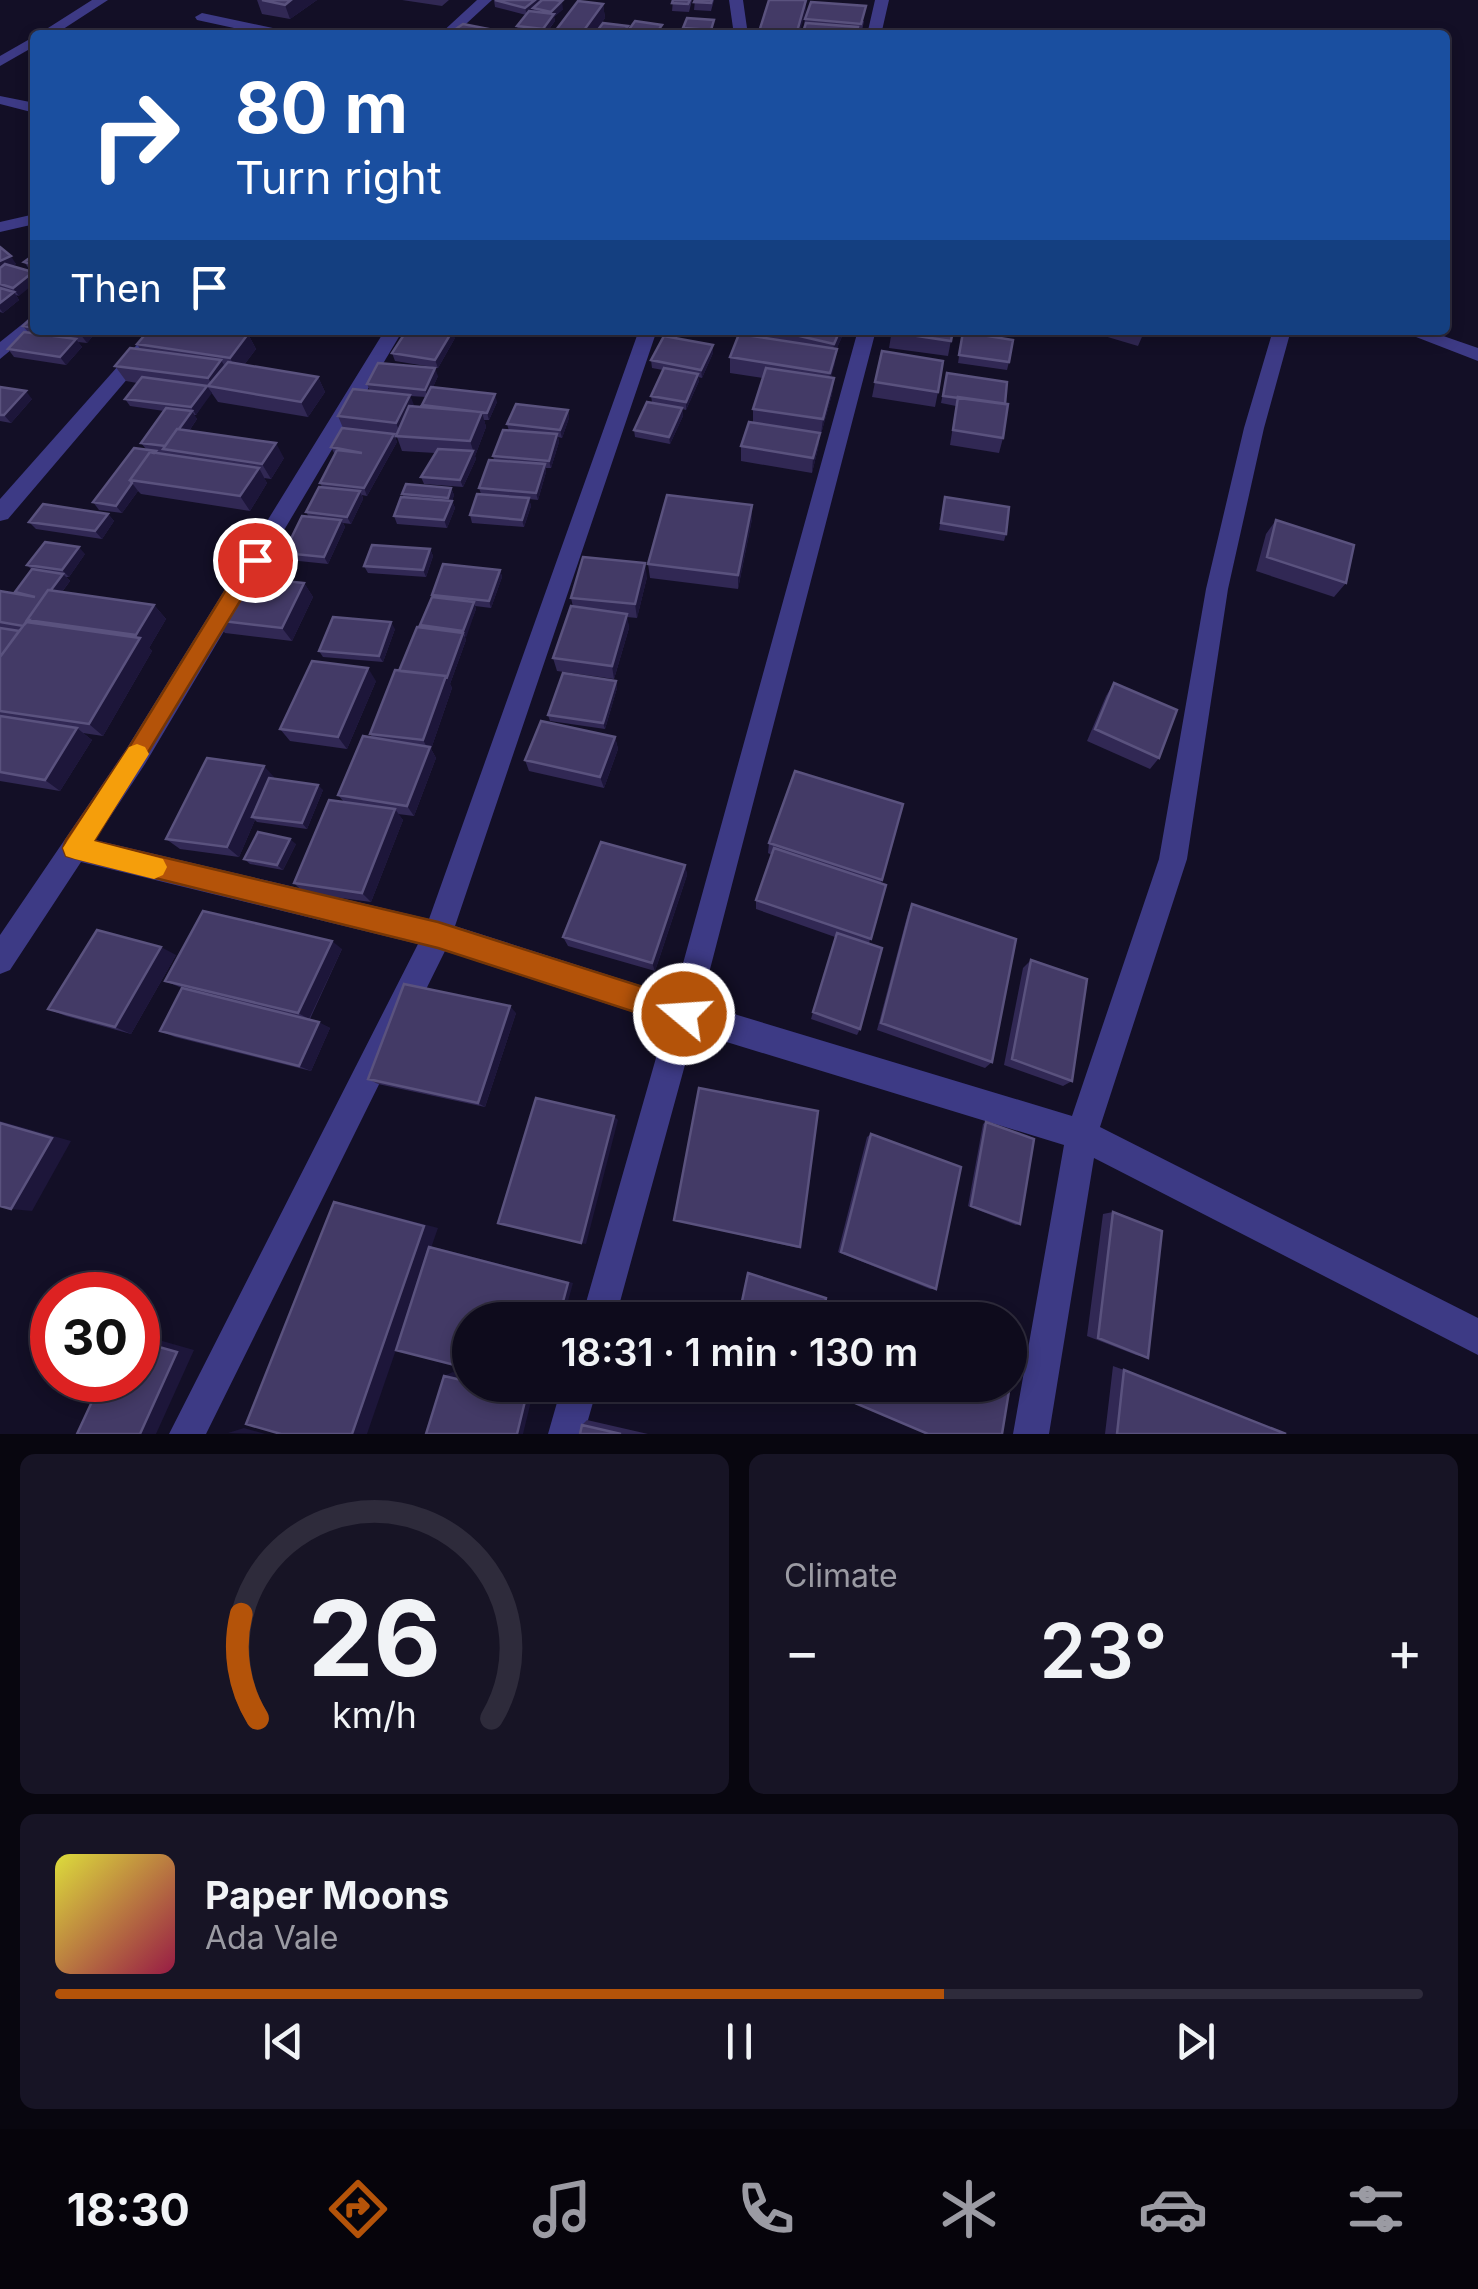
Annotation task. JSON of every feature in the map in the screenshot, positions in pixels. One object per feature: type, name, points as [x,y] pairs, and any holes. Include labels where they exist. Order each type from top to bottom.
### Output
[{"type":"street","points":[[52,30],[101,0]]},
{"type":"street","points":[[452,30],[486,0]]},
{"type":"street","points":[[736,0],[740,30]]},
{"type":"street","points":[[875,30],[882,0]]},
{"type":"street","points":[[202,17],[263,30]]},
{"type":"street","points":[[0,62],[30,43]]},
{"type":"street","points":[[0,100],[30,107]]},
{"type":"street","points":[[0,227],[30,220]]},
{"type":"street","points":[[0,353],[30,325]]},
{"type":"street","points":[[0,513],[156,335]]},
{"type":"street","points":[[0,960],[136,756],[391,335]]},
{"type":"street","points":[[187,1434],[438,935],[646,335]]},
{"type":"street","points":[[603,1302],[865,335]]},
{"type":"street","points":[[1031,1434],[1082,1135],[1172,858],[1217,590],[1254,428],[1281,335]]},
{"type":"street","points":[[1421,335],[1478,355]]},
{"type":"street","points":[[75,848],[438,935],[1082,1135],[1478,1337]]},
{"type":"street","points":[[566,1434],[575,1402]]},
{"type":"building","points":[[262,0],[291,0],[285,5]]},
{"type":"building","points":[[495,0],[535,0],[525,8]]},
{"type":"building","points":[[542,0],[562,1],[551,12],[533,8]]},
{"type":"building","points":[[769,0],[806,0],[797,30],[760,30]]},
{"type":"building","points":[[578,1],[603,4],[584,30],[556,30]]},
{"type":"building","points":[[811,2],[866,6],[861,24],[805,19]]},
{"type":"building","points":[[529,11],[554,14],[543,29],[517,26]]},
{"type":"building","points":[[687,18],[714,20],[711,30],[683,28]]},
{"type":"building","points":[[635,21],[662,25],[658,30],[629,30]]},
{"type":"building","points":[[603,23],[628,26],[625,30],[598,30]]},
{"type":"building","points":[[806,23],[858,27],[857,30],[804,30]]},
{"type":"building","points":[[463,24],[489,29],[488,30],[454,30]]},
{"type":"building","points":[[0,247],[11,256],[0,261]]},
{"type":"building","points":[[5,264],[30,271],[30,274],[13,288],[0,284],[0,268]]},
{"type":"building","points":[[0,288],[14,292],[0,303]]},
{"type":"building","points":[[24,332],[76,339],[60,357],[8,349]]},
{"type":"building","points":[[145,335],[247,335],[230,358],[137,344]]},
{"type":"building","points":[[404,335],[450,335],[435,360],[392,353]]},
{"type":"building","points":[[739,335],[837,349],[830,373],[730,357]]},
{"type":"building","points":[[795,335],[838,335],[834,344]]},
{"type":"building","points":[[911,335],[952,335],[951,341]]},
{"type":"building","points":[[962,335],[1013,340],[1009,362],[959,355]]},
{"type":"building","points":[[664,336],[713,345],[701,370],[651,360]]},
{"type":"building","points":[[130,348],[221,360],[208,378],[115,366]]},
{"type":"building","points":[[882,351],[943,361],[938,392],[875,382]]},
{"type":"building","points":[[228,362],[318,377],[301,402],[208,386]]},
{"type":"building","points":[[378,363],[435,368],[425,390],[367,384]]},
{"type":"building","points":[[664,368],[698,374],[686,402],[651,396]]},
{"type":"building","points":[[766,368],[834,378],[823,419],[753,409]]},
{"type":"building","points":[[947,373],[1007,382],[1005,404],[943,396]]},
{"type":"building","points":[[142,377],[207,386],[191,407],[125,399]]},
{"type":"building","points":[[0,387],[26,391],[4,415],[0,415]]},
{"type":"building","points":[[431,387],[495,394],[487,413],[422,405]]},
{"type":"building","points":[[353,389],[410,395],[396,423],[338,416]]},
{"type":"building","points":[[958,397],[1008,404],[1003,438],[953,430]]},
{"type":"building","points":[[647,402],[682,408],[669,437],[634,430]]},
{"type":"building","points":[[516,404],[568,410],[560,430],[507,424]]},
{"type":"building","points":[[409,406],[482,412],[470,441],[396,436]]},
{"type":"building","points":[[166,408],[192,411],[165,446],[141,443]]},
{"type":"building","points":[[749,422],[820,433],[813,458],[741,446]]},
{"type":"building","points":[[342,428],[394,434],[364,488],[320,483],[337,450],[362,453],[331,447]]},
{"type":"building","points":[[177,429],[276,443],[262,464],[163,449]]},
{"type":"building","points":[[503,430],[557,434],[549,461],[493,456]]},
{"type":"building","points":[[134,448],[156,451],[150,452],[116,506],[93,502]]},
{"type":"building","points":[[438,449],[473,451],[460,480],[421,477]]},
{"type":"building","points":[[150,452],[259,468],[240,496],[130,480]]},
{"type":"building","points":[[489,460],[545,464],[536,493],[479,488]]},
{"type":"building","points":[[406,484],[451,488],[448,498],[402,494]]},
{"type":"building","points":[[319,487],[360,491],[347,517],[306,512]]},
{"type":"building","points":[[477,494],[529,498],[522,520],[470,515]]},
{"type":"building","points":[[667,495],[752,505],[738,575],[648,564]]},
{"type":"building","points":[[401,497],[452,501],[444,520],[394,516]]},
{"type":"building","points":[[945,497],[1009,507],[1006,534],[941,523]]},
{"type":"building","points":[[43,504],[108,514],[95,531],[29,522]]},
{"type":"building","points":[[302,516],[341,520],[324,557],[284,553]]},
{"type":"building","points":[[1276,520],[1354,545],[1346,583],[1267,557]]},
{"type":"building","points":[[45,542],[79,547],[62,570],[27,565]]},
{"type":"building","points":[[372,545],[430,549],[423,570],[364,566]]},
{"type":"building","points":[[583,557],[645,563],[635,604],[571,598]]},
{"type":"building","points":[[443,564],[500,570],[489,601],[432,595]]},
{"type":"building","points":[[32,569],[63,574],[23,626],[0,622],[0,591],[35,597],[15,592]]},
{"type":"building","points":[[238,576],[304,583],[282,628],[214,620]]},
{"type":"building","points":[[48,590],[154,605],[136,635],[27,620]]},
{"type":"building","points":[[432,597],[474,602],[463,631],[420,625]]},
{"type":"building","points":[[571,606],[627,614],[612,666],[553,658]]},
{"type":"building","points":[[333,617],[391,622],[379,656],[319,651]]},
{"type":"building","points":[[26,622],[140,638],[89,724],[0,711],[0,657]]},
{"type":"building","points":[[417,627],[463,633],[447,677],[399,671]]},
{"type":"building","points":[[0,628],[19,631],[0,657]]},
{"type":"building","points":[[312,661],[368,668],[338,737],[280,729]]},
{"type":"building","points":[[395,670],[446,676],[423,740],[370,734]]},
{"type":"building","points":[[563,673],[616,681],[603,723],[548,715]]},
{"type":"building","points":[[1114,683],[1177,710],[1159,758],[1095,729]]},
{"type":"building","points":[[0,716],[77,728],[45,780],[0,772]]},
{"type":"building","points":[[541,721],[615,737],[600,777],[525,760]]},
{"type":"building","points":[[363,736],[430,747],[407,806],[338,795]]},
{"type":"building","points":[[207,758],[264,766],[227,847],[166,839]]},
{"type":"building","points":[[795,771],[903,804],[882,880],[769,843]]},
{"type":"building","points":[[269,778],[318,785],[302,823],[252,817]]},
{"type":"building","points":[[329,800],[395,809],[362,893],[294,883]]},
{"type":"building","points":[[258,832],[290,839],[277,865],[244,859]]},
{"type":"building","points":[[601,842],[685,865],[652,963],[563,937]]},
{"type":"building","points":[[774,848],[886,885],[871,939],[756,900]]},
{"type":"building","points":[[912,904],[1016,939],[992,1062],[881,1023]]},
{"type":"building","points":[[203,911],[332,941],[298,1013],[165,981]]},
{"type":"building","points":[[97,930],[161,947],[115,1027],[48,1009]]},
{"type":"building","points":[[837,933],[882,948],[860,1029],[813,1012]]},
{"type":"building","points":[[1031,960],[1087,979],[1072,1081],[1012,1059]]},
{"type":"building","points":[[404,984],[510,1006],[478,1103],[368,1079]]},
{"type":"building","points":[[182,988],[319,1022],[299,1066],[160,1031]]},
{"type":"building","points":[[699,1088],[818,1111],[800,1247],[674,1220]]},
{"type":"building","points":[[536,1098],[614,1116],[581,1243],[498,1223]]},
{"type":"building","points":[[986,1122],[1034,1139],[1020,1224],[971,1206]]},
{"type":"building","points":[[0,1123],[52,1138],[11,1209],[0,1206]]},
{"type":"building","points":[[871,1134],[961,1167],[936,1289],[841,1252]]},
{"type":"building","points":[[334,1202],[424,1226],[352,1434],[281,1434],[246,1424]]},
{"type":"building","points":[[1113,1212],[1162,1231],[1148,1358],[1098,1338]]},
{"type":"building","points":[[429,1247],[568,1283],[563,1302],[452,1302],[452,1364],[396,1350]]},
{"type":"building","points":[[748,1273],[826,1298],[825,1302],[742,1302]]},
{"type":"building","points":[[160,1347],[177,1352],[160,1390]]},
{"type":"building","points":[[1124,1370],[1286,1434],[1117,1434]]},
{"type":"building","points":[[444,1376],[452,1378],[452,1402],[525,1402],[517,1434],[426,1434]]},
{"type":"building","points":[[92,1402],[154,1402],[140,1434],[77,1434]]},
{"type":"building","points":[[853,1402],[1007,1402],[1002,1434],[928,1434]]},
{"type":"building","points":[[582,1425],[621,1434],[580,1434]]},
{"type":"slow traffic","points":[[137,754],[75,848],[154,867]]},
{"type":"route","points":[[255,560],[75,848],[438,935],[684,1014]]}]
